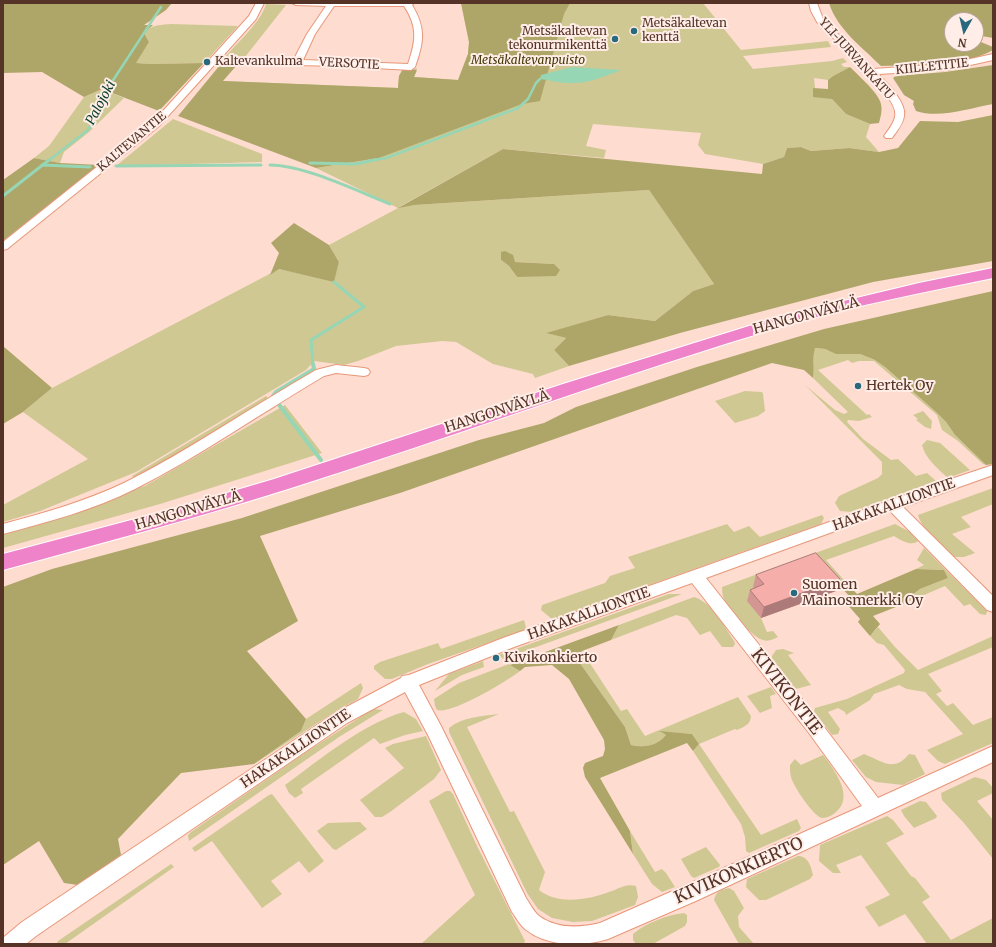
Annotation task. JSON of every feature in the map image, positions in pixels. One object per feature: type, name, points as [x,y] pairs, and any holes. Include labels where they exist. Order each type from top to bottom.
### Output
[{"type":"highway","name":"HANGONVÄYLÄ","points":[[3,562],[169,517],[281,484],[570,388],[787,320],[919,288],[993,273]]},
{"type":"street","name":"KALTEVANTIE","points":[[3,247],[156,124],[253,17],[260,3]]},
{"type":"street","points":[[296,3],[410,3]]},
{"type":"street","name":"VERSOTIE","points":[[214,60],[298,61],[411,67],[418,48],[418,31],[414,14],[407,3]]},
{"type":"street","name":"YLI-JURVANKATU","points":[[813,3],[820,20],[893,96],[900,109],[898,120],[889,136]]},
{"type":"street","points":[[298,61],[311,34],[330,4]]},
{"type":"street","name":"KIILLETITIE","points":[[871,72],[949,67],[993,57]]},
{"type":"street","points":[[3,529],[75,507],[128,486],[161,468],[320,373],[336,369],[364,372]]},
{"type":"street","name":"HAKAKALLIONTIE","points":[[11,944],[29,929],[341,718],[408,681],[454,662],[947,485],[993,470]]},
{"type":"street","points":[[892,505],[993,606]]},
{"type":"street","name":"KIVIKONTIE","points":[[695,576],[815,728],[875,809]]},
{"type":"street","name":"KIVIKONKIERTO","points":[[408,681],[435,731],[519,905],[531,922],[546,931],[559,936],[587,936],[600,932],[677,899],[993,754]]},
{"type":"green space","points":[[3,3],[172,3],[166,10],[144,25],[153,25],[144,33],[149,42],[136,63],[204,63],[159,111],[102,89],[84,97],[42,72],[3,73]]},
{"type":"green space","name":"Metsäkaltevanpuisto","points":[[461,3],[703,3],[741,50],[828,41],[831,47],[743,56],[753,69],[832,61],[843,58],[847,62],[841,64],[844,67],[850,67],[828,80],[814,78],[815,88],[813,88],[832,99],[846,114],[870,124],[866,137],[879,152],[849,148],[811,151],[801,147],[787,148],[784,157],[763,164],[705,154],[698,145],[701,133],[593,124],[586,146],[606,150],[604,158],[503,149],[399,207],[649,190],[714,284],[693,291],[655,321],[608,315],[547,333],[566,338],[554,350],[569,366],[535,378],[533,374],[493,364],[456,342],[442,341],[396,346],[344,365],[314,361],[306,370],[136,472],[40,511],[3,522],[3,505],[88,459],[23,412],[52,388],[279,269],[334,281],[339,262],[329,245],[398,208],[316,168],[379,158],[389,153],[222,81],[398,88],[399,76],[402,70],[385,68],[412,70],[417,68],[414,77],[458,80],[468,54],[469,42]],"holes":[[[501,252],[515,262],[554,264],[517,277],[509,266],[501,260]]]},
{"type":"green space","name":"Metsäkaltevanpuisto","points":[[461,3],[570,3],[564,14],[540,101],[522,104],[379,158],[316,168],[178,116],[220,65],[237,65],[223,81],[398,88],[399,76],[403,69],[417,70],[414,77],[458,80],[468,54],[469,42]]},
{"type":"green space","points":[[829,3],[993,3],[993,38],[984,36],[984,12],[944,12],[944,52],[984,52],[984,43],[993,47],[993,50],[968,60],[954,62],[924,65],[881,66],[858,45],[844,29]]},
{"type":"green space","points":[[266,4],[286,5],[245,57],[225,57],[254,25]]},
{"type":"green space","points":[[172,24],[238,26],[204,63],[135,63],[149,42],[144,33],[153,26]]},
{"type":"green space","points":[[993,65],[993,104],[944,113],[934,114],[916,111],[913,104],[914,101],[904,95],[893,78],[896,76],[945,72]]},
{"type":"green space","points":[[850,67],[878,97],[882,109],[879,123],[870,124],[846,114],[832,99],[813,97],[813,88],[828,89],[828,80]]},
{"type":"green space","points":[[102,89],[124,98],[89,132],[64,152],[60,163],[34,158],[49,146],[84,97]]},
{"type":"green space","points":[[993,115],[993,261],[873,282],[680,333],[569,366],[554,350],[566,338],[546,333],[608,315],[655,321],[693,291],[714,284],[649,190],[415,205],[398,208],[503,149],[762,174],[763,164],[784,157],[787,148],[801,147],[811,151],[849,148],[879,152],[898,148],[920,121],[958,122]]},
{"type":"green space","points":[[173,119],[262,154],[262,162],[116,166]]},
{"type":"green space","points":[[34,158],[60,163],[99,165],[3,241],[3,180]]},
{"type":"green space","points":[[294,223],[329,245],[339,262],[334,282],[279,269],[270,275],[279,253],[271,243]]},
{"type":"green space","points":[[505,251],[513,255],[515,262],[554,264],[560,270],[556,276],[517,277],[509,266],[501,260],[501,252]]},
{"type":"green space","points":[[993,291],[993,464],[986,465],[955,435],[946,422],[936,412],[875,360],[860,354],[836,354],[825,349],[815,348],[813,378],[804,370],[772,363],[400,493],[260,536],[298,621],[247,651],[306,719],[301,731],[254,764],[181,773],[118,839],[121,855],[78,885],[64,883],[39,841],[3,865],[3,587],[52,569],[242,518],[479,440],[544,423],[576,407],[697,367],[824,329]]},
{"type":"green space","points":[[3,346],[52,388],[23,412],[3,424]]},
{"type":"green space","points":[[814,348],[825,349],[837,354],[860,354],[875,360],[936,412],[946,422],[955,435],[986,465],[958,441],[942,430],[937,415],[874,361],[859,361],[852,363],[848,360],[818,370],[867,415],[869,414],[872,417],[859,421],[848,420],[847,422],[863,439],[891,460],[898,459],[916,476],[927,473],[936,481],[852,512],[840,511],[835,503],[839,496],[878,478],[882,474],[882,462],[805,385],[835,410],[844,414],[848,412],[813,378]]},
{"type":"green space","points":[[745,391],[762,392],[765,411],[758,416],[735,423],[715,401]]},
{"type":"green space","points":[[266,396],[276,407],[143,485],[132,476]]},
{"type":"green space","points":[[285,405],[322,453],[160,504],[3,548],[3,524],[145,486]]},
{"type":"green space","points":[[923,411],[932,421],[931,429],[925,427],[916,420],[918,419],[913,415]]},
{"type":"green space","points":[[927,440],[940,443],[970,470],[948,478],[932,463],[926,454],[922,445]]},
{"type":"green space","points":[[993,488],[993,504],[961,517],[971,527],[952,534],[975,553],[964,557],[954,557],[928,533],[920,521],[918,515]]},
{"type":"green space","points":[[822,515],[824,518],[821,524],[567,614],[552,619],[541,610],[542,605],[605,583],[610,576],[635,568],[628,557],[727,524],[734,532],[749,526],[760,537]]},
{"type":"green space","points":[[895,524],[910,532],[918,541],[908,543],[894,536],[826,560],[843,579],[836,582],[754,586],[761,596],[761,618],[767,632],[773,631],[778,637],[775,639],[765,641],[758,638],[737,618],[725,602],[722,587]]},
{"type":"green space","points":[[924,548],[987,611],[986,615],[980,614],[970,604],[964,606],[945,586],[896,607],[920,589],[948,578],[944,570],[916,569],[924,565],[917,560]]},
{"type":"green space","points":[[916,569],[944,570],[948,578],[920,589],[896,607],[873,616],[880,624],[870,636],[858,622],[860,619],[846,603],[853,600],[836,582],[843,579],[857,594]]},
{"type":"green space","points":[[669,594],[682,594],[503,659],[499,655]]},
{"type":"green space","points":[[694,597],[707,604],[722,622],[734,641],[735,644],[733,647],[722,647],[710,631],[700,635],[687,618],[676,615],[611,640],[619,625]]},
{"type":"green space","points":[[524,620],[526,628],[522,631],[428,664],[392,679],[385,679],[374,669],[374,666],[380,662],[438,643],[441,649]]},
{"type":"green space","points":[[619,625],[611,640],[582,651],[575,656],[625,727],[631,745],[646,746],[658,742],[666,735],[659,731],[692,734],[699,744],[693,751],[687,743],[600,778],[630,831],[633,854],[585,777],[583,768],[585,763],[603,756],[605,749],[604,740],[569,679],[552,665],[525,667],[520,671],[510,665]]},
{"type":"green space","points":[[878,627],[918,670],[993,636],[993,647],[928,674],[942,691],[936,694],[947,706],[953,703],[973,725],[993,717],[993,743],[945,764],[938,761],[927,750],[963,734],[925,692],[907,689],[899,685],[874,694],[870,700],[846,715],[845,712],[838,708],[828,712],[840,729],[838,734],[832,735],[814,711],[815,708],[847,699],[904,673],[905,670],[884,645],[877,643],[870,636]]},
{"type":"green space","points":[[783,649],[794,653],[788,655],[811,685],[796,689],[772,659],[772,656],[776,650]]},
{"type":"green space","points":[[582,651],[621,711],[627,709],[645,736],[738,697],[751,716],[751,719],[747,725],[740,729],[735,729],[699,744],[692,734],[660,732],[666,735],[654,744],[646,746],[631,745],[625,727],[575,656]]},
{"type":"green space","points":[[483,661],[484,667],[462,675],[435,691],[449,674]]},
{"type":"green space","points":[[509,664],[520,671],[479,696],[454,707],[444,710],[437,710],[434,699],[459,683]]},
{"type":"green space","points":[[361,683],[363,688],[358,699],[336,711],[254,764],[301,731],[306,719]]},
{"type":"green space","points":[[771,687],[776,694],[770,696],[772,708],[760,713],[747,696]]},
{"type":"green space","points":[[373,709],[383,710],[339,737],[189,841],[188,835],[191,832],[306,752]]},
{"type":"green space","points":[[404,712],[416,719],[423,731],[405,735],[380,744],[374,738],[301,789],[303,793],[295,798],[289,793],[285,785],[342,743],[389,717]]},
{"type":"green space","points":[[499,714],[467,727],[510,812],[514,811],[545,872],[539,890],[555,898],[573,900],[601,895],[632,885],[636,886],[638,897],[635,905],[592,921],[573,922],[552,918],[538,909],[527,893],[449,732],[449,728],[460,721],[486,715]]},
{"type":"green space","points":[[426,736],[441,770],[434,779],[390,812],[382,817],[375,817],[360,800],[404,768],[385,748],[393,744]]},
{"type":"green space","points":[[699,744],[761,835],[797,819],[801,828],[799,831],[749,853],[746,851],[745,837],[741,824],[693,751]]},
{"type":"green space","points":[[864,754],[888,764],[898,763],[909,754],[915,755],[925,774],[903,785],[876,782],[866,777],[852,760]]},
{"type":"green space","points":[[823,755],[841,783],[844,799],[836,812],[830,816],[822,818],[809,807],[796,787],[791,776],[790,765],[795,759],[801,765]]},
{"type":"green space","points":[[975,777],[986,780],[993,788],[993,793],[977,801],[993,820],[993,859],[964,823],[942,800],[941,793]]},
{"type":"green space","points":[[446,791],[450,791],[453,794],[477,846],[525,941],[524,944],[421,944],[475,895],[429,801]]},
{"type":"green space","points":[[272,794],[324,861],[309,873],[299,861],[271,881],[282,894],[262,908],[212,841],[195,852],[192,848]]},
{"type":"green space","points":[[920,801],[926,802],[937,816],[936,818],[914,828],[901,810]]},
{"type":"green space","points":[[887,816],[893,820],[904,834],[886,843],[911,876],[915,878],[930,897],[922,902],[951,940],[993,918],[993,944],[927,944],[905,914],[879,927],[865,907],[890,895],[861,855],[836,865],[841,873],[833,873],[819,861],[820,845]]},
{"type":"green space","points":[[360,822],[367,829],[336,850],[333,849],[317,831],[328,823]]},
{"type":"green space","points":[[630,831],[655,872],[662,869],[675,887],[662,892],[652,884],[633,854]]},
{"type":"green space","points":[[706,847],[720,865],[719,867],[694,878],[691,876],[681,859]]},
{"type":"green space","points":[[801,856],[807,860],[813,875],[810,879],[766,900],[759,900],[746,887],[747,879]]},
{"type":"green space","points":[[171,864],[174,867],[65,944],[56,944],[58,941]]},
{"type":"green space","points":[[729,888],[734,891],[744,908],[738,916],[739,927],[754,944],[739,944],[714,900],[719,891]]},
{"type":"green space","points":[[684,913],[687,915],[687,922],[685,926],[653,944],[636,944],[633,940],[633,934],[644,926],[664,918]]},
{"type":"shaded area","points":[[572,67],[621,70],[595,80],[575,83],[540,79],[541,75]]},
{"type":"building","name":"Suomen Mainosmerkki Oy","points":[[816,553],[840,579],[764,607],[750,590],[764,584],[756,575]]},
{"type":"waterway","name":"Palojoki","points":[[48,161],[88,130],[106,91],[161,7]]},
{"type":"waterway","points":[[371,161],[386,158],[518,108],[528,99],[536,83],[540,79]]},
{"type":"waterway","name":"Palojoki","points":[[43,165],[49,160]]},
{"type":"waterway","points":[[310,163],[356,164],[371,161]]},
{"type":"waterway","name":"Palojoki","points":[[3,196],[43,165]]},
{"type":"waterway","points":[[43,165],[90,167]]},
{"type":"waterway","points":[[116,166],[261,165]]},
{"type":"waterway","points":[[270,165],[284,166],[314,174],[390,204]]},
{"type":"waterway","points":[[313,365],[311,340],[364,307],[334,282]]},
{"type":"waterway","points":[[273,396],[276,392],[314,369],[313,364]]},
{"type":"waterway","points":[[277,402],[321,460]]},
{"type":"place","name":"Metsäkaltevan kenttä","points":[[634,31]]},
{"type":"place","name":"Metsäkaltevan tekonurmikenttä","points":[[615,39]]},
{"type":"place","name":"Kaltevankulma","points":[[207,62]]},
{"type":"place","name":"Hertek Oy","points":[[858,386]]},
{"type":"place","name":"Suomen Mainosmerkki Oy","points":[[794,593]]},
{"type":"place","name":"Kivikonkierto","points":[[496,658]]}]
